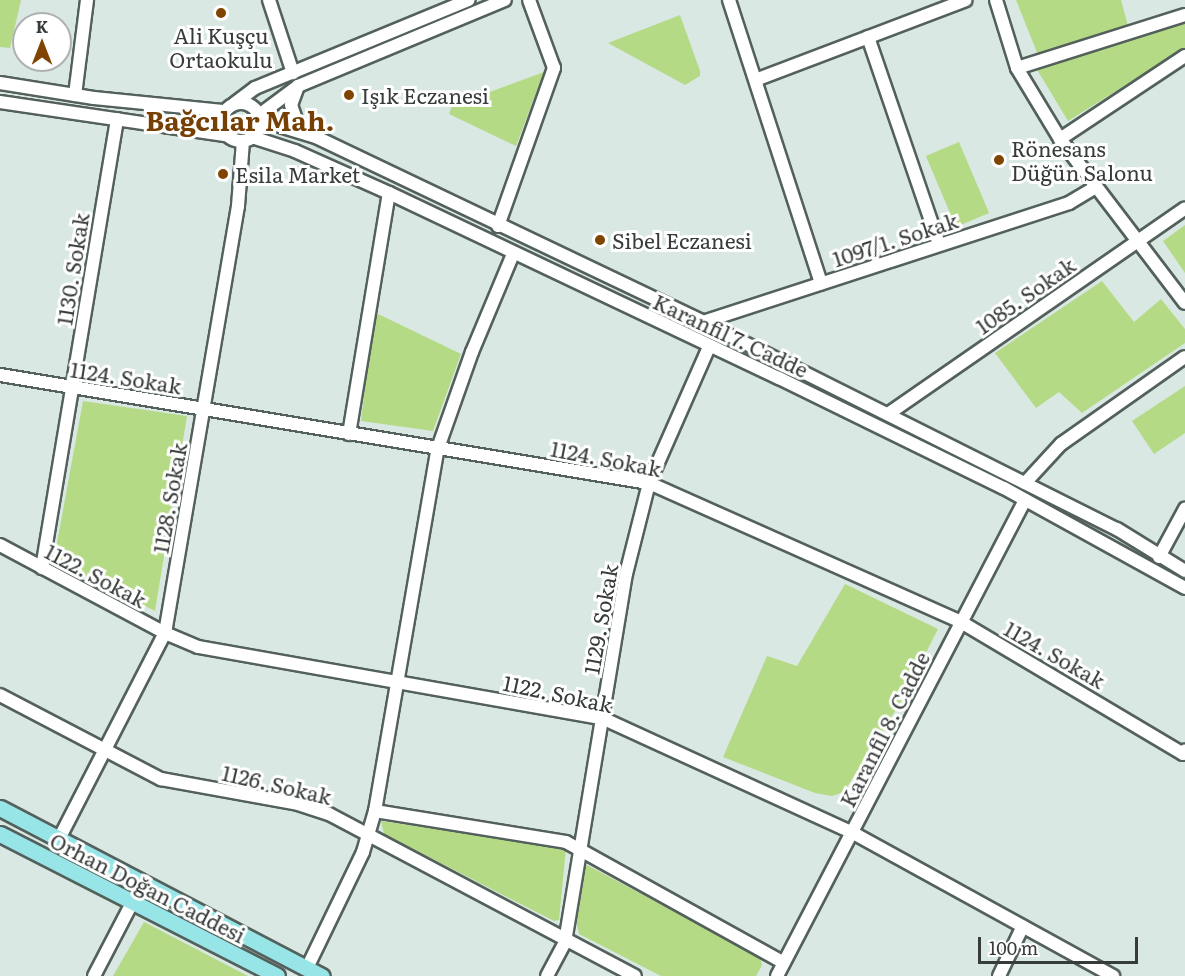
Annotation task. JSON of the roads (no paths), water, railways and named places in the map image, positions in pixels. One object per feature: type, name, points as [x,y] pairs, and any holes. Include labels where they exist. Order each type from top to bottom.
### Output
[{"type":"main road","points":[[0,808],[322,976]]},
{"type":"main road","name":"Orhan Doğan Caddesi","points":[[0,834],[277,976]]},
{"type":"street","points":[[75,95],[87,0]]},
{"type":"street","points":[[268,0],[293,73]]},
{"type":"street","points":[[229,136],[222,122],[230,107],[255,88],[469,0]]},
{"type":"street","points":[[0,102],[248,139],[259,118],[298,86],[505,0]]},
{"type":"street","points":[[498,226],[554,68],[529,0]]},
{"type":"street","points":[[729,0],[758,80],[821,283]]},
{"type":"street","points":[[758,80],[966,0]]},
{"type":"street","points":[[996,0],[1017,68],[1060,139],[1185,303]]},
{"type":"street","points":[[1017,68],[1185,15]]},
{"type":"street","points":[[868,37],[939,244]]},
{"type":"street","points":[[1060,139],[1185,57]]},
{"type":"street","points":[[0,83],[75,95],[230,107],[248,104],[259,118]]},
{"type":"street","points":[[298,86],[291,105],[300,131]]},
{"type":"street","name":"Karanfil 7. Cadde","points":[[259,118],[300,131],[703,322],[1117,529],[1185,571]]},
{"type":"street","name":"1130. Sokak","points":[[42,568],[117,119]]},
{"type":"street","name":"Karanfil 7. Cadde","points":[[248,139],[295,150],[389,193],[1025,500],[1185,588]]},
{"type":"street","name":"1128. Sokak","points":[[59,839],[107,750],[165,633],[248,139]]},
{"type":"street","name":"1097/1. Sokak","points":[[703,322],[1069,203],[1096,187]]},
{"type":"street","points":[[349,434],[389,193]]},
{"type":"street","name":"1085. Sokak","points":[[888,414],[1185,208]]},
{"type":"street","points":[[307,968],[363,852],[375,811],[438,448],[472,352],[513,254]]},
{"type":"street","name":"1129. Sokak","points":[[547,976],[565,942],[626,574],[649,483],[709,347]]},
{"type":"street","points":[[1025,483],[1061,444],[1185,357]]},
{"type":"street","name":"1124. Sokak","points":[[0,375],[649,483],[961,622],[1184,752]]},
{"type":"street","name":"Karanfil 8. Cadde","points":[[777,976],[1025,500]]},
{"type":"street","points":[[1160,557],[1185,509]]},
{"type":"street","name":"1122. Sokak","points":[[0,545],[165,633],[198,647],[602,718],[853,833],[1113,976]]},
{"type":"street","name":"1126. Sokak","points":[[0,695],[161,779],[298,804],[368,831],[402,855],[565,942],[635,976]]},
{"type":"street","points":[[375,811],[522,833],[566,842],[784,963]]},
{"type":"street","points":[[94,976],[132,903]]},
{"type":"street","points":[[999,976],[1023,926]]},
{"type":"place","name":"Ali Kuşçu Ortaokulu","points":[[221,13]]},
{"type":"place","name":"Işık Eczanesi","points":[[349,95]]},
{"type":"place","name":"Rönesans Düğün Salonu","points":[[999,160]]},
{"type":"place","name":"Esila Market","points":[[223,174]]},
{"type":"place","name":"Sibel Eczanesi","points":[[600,240]]},
{"type":"district","name":"Bağcılar Mah.","points":[[240,120]]}]
